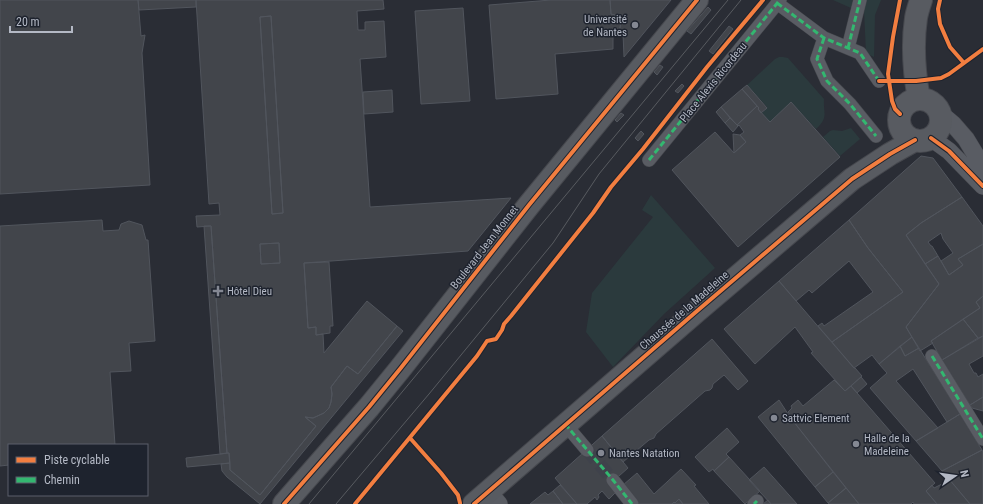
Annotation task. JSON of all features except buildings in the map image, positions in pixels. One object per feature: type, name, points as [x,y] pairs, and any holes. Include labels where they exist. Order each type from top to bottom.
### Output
[{"type":"main road","name":"Boulevard Jean Monnet","points":[[284,504],[400,370],[528,205],[697,0]]},
{"type":"main road","points":[[919,99],[914,57],[916,16],[921,0]]},
{"type":"main road","points":[[919,99],[925,99],[931,102],[938,108],[940,113],[941,126],[936,134],[923,139],[909,137],[904,133],[899,121],[901,111],[904,106],[919,99]]},
{"type":"main road","name":"Chaussée de la Madeleine","points":[[852,179],[899,121]]},
{"type":"main road","name":"Chaussée de la Madeleine","points":[[487,500],[565,424],[852,179],[890,154],[923,139]]},
{"type":"street","points":[[848,48],[860,0]]},
{"type":"street","name":"Place Alexis Ricordeau","points":[[649,160],[778,2],[824,38],[860,53],[879,81]]},
{"type":"street","points":[[824,38],[817,59],[827,81],[850,104],[876,136]]},
{"type":"street","points":[[940,113],[953,124],[966,139],[983,167]]},
{"type":"street","points":[[923,139],[949,151],[983,186]]},
{"type":"street","points":[[932,356],[983,439]]},
{"type":"street","points":[[565,424],[587,450]]},
{"type":"street","points":[[613,480],[632,504]]},
{"type":"shaded area","points":[[833,0],[853,0],[851,8]]},
{"type":"shaded area","points":[[865,0],[881,0],[875,15],[874,57],[866,53]]},
{"type":"shaded area","points":[[779,57],[788,58],[824,99],[824,118],[816,129],[791,102],[770,122],[762,113],[767,107],[747,85]]},
{"type":"shaded area","points":[[851,128],[860,139],[840,156],[823,137],[833,130],[842,131]]},
{"type":"shaded area","points":[[651,195],[715,268],[664,314],[613,367],[586,332],[592,293],[653,217],[642,210]]},
{"type":"tunnel","points":[[587,450],[613,480]]},
{"type":"tram line","points":[[309,504],[728,0]]},
{"type":"tram line","points":[[336,504],[553,243],[599,174],[741,0]]},
{"type":"marked path","points":[[848,48],[860,0]]},
{"type":"marked path","points":[[649,160],[779,1]]},
{"type":"marked path","points":[[777,3],[824,38],[860,53],[879,81],[881,81]]},
{"type":"marked path","points":[[824,38],[817,59],[827,81],[850,104],[876,136]]},
{"type":"marked path","points":[[932,356],[983,439]]},
{"type":"marked path","points":[[565,424],[632,504]]},
{"type":"marked path","points":[[754,504],[757,501]]},
{"type":"cycle path","points":[[284,504],[369,407],[529,205],[697,0]]},
{"type":"cycle path","points":[[355,504],[477,356],[487,341],[496,339],[504,324],[593,213],[611,187],[763,0]]},
{"type":"cycle path","points":[[900,0],[888,74],[892,101],[895,109],[900,114]]},
{"type":"cycle path","points":[[940,0],[938,9],[940,24],[950,47],[964,63]]},
{"type":"cycle path","points":[[879,81],[916,81],[941,78],[949,74],[983,49]]},
{"type":"cycle path","points":[[931,138],[949,151],[983,186]]},
{"type":"cycle path","points":[[474,504],[852,179],[890,154],[915,140]]},
{"type":"cycle path","points":[[410,438],[458,495],[460,503]]},
{"type":"place","name":"Université de Nantes","points":[[635,25]]},
{"type":"place","name":"Hôtel Dieu","points":[[218,291]]},
{"type":"place","name":"Sattvic Element","points":[[774,418]]},
{"type":"place","name":"Halle de la Madeleine","points":[[856,444]]},
{"type":"place","name":"Nantes Natation","points":[[601,453]]}]
